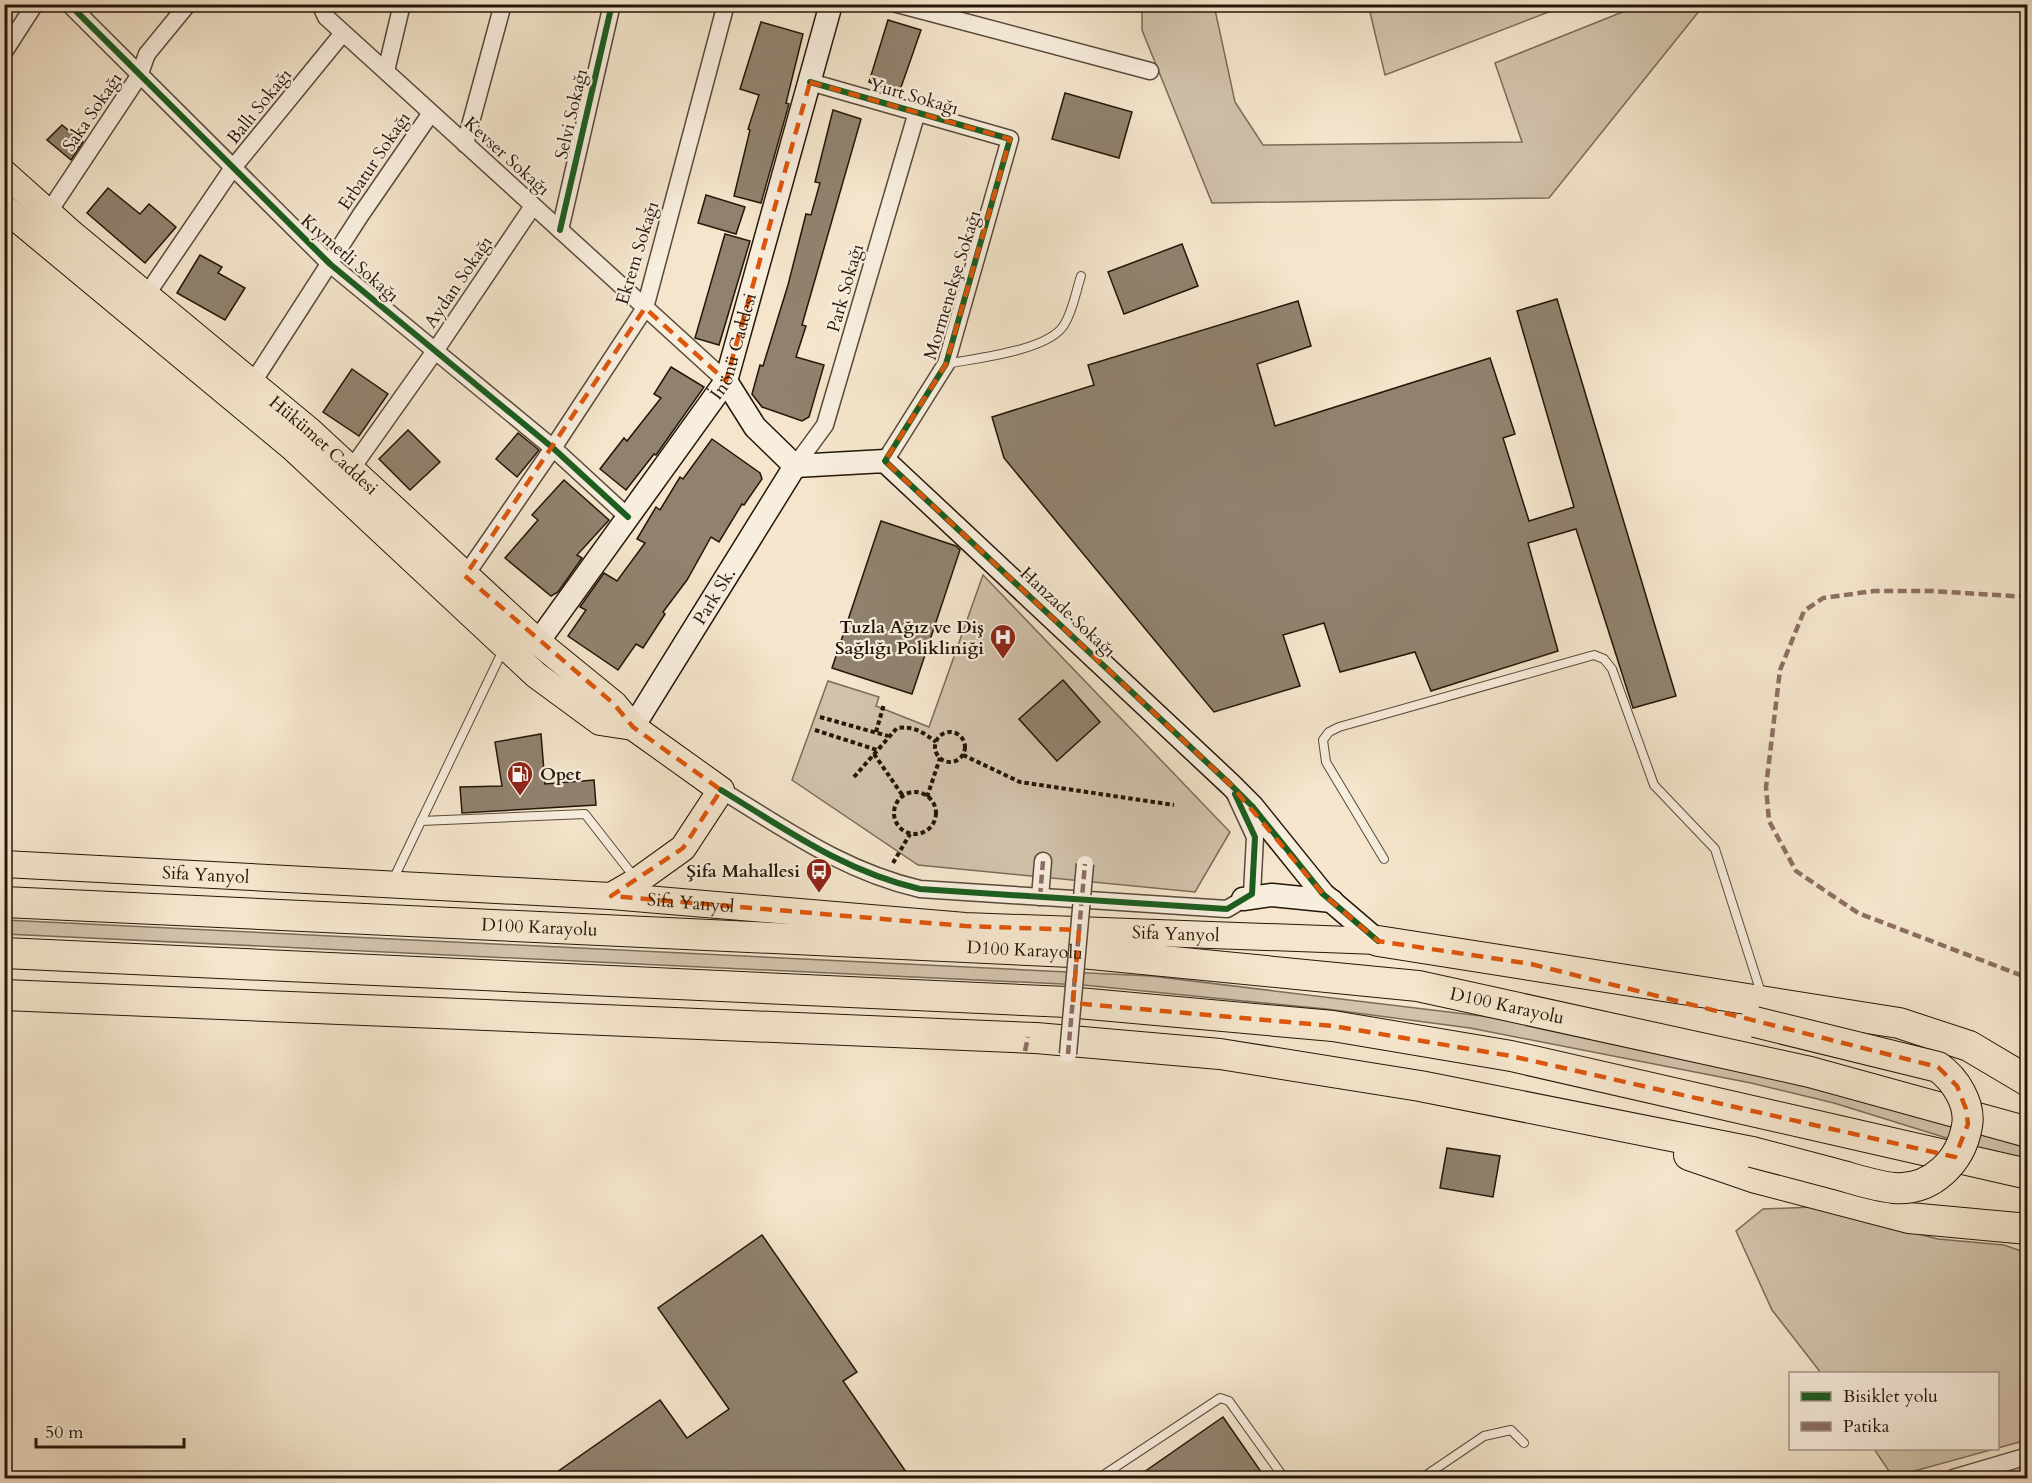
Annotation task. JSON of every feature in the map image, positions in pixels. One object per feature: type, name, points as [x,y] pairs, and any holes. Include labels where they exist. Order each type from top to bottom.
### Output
[{"type":"highway","name":"D100 Karayolu","points":[[4,902],[1071,952],[1418,986],[1810,1072],[2028,1132]]},
{"type":"highway","points":[[4,995],[1220,1054],[1420,1086],[1752,1152],[1883,1186],[1910,1187],[1928,1182],[1945,1170],[1960,1150],[1968,1124],[1957,1086],[1948,1074],[1938,1067],[1760,1012],[1531,964],[1378,941]]},
{"type":"highway","points":[[4,953],[1067,1002],[1333,1026],[1511,1056],[2028,1174]]},
{"type":"highway","points":[[1760,1012],[1899,1023],[1969,1046],[2028,1081]]},
{"type":"highway","points":[[1581,1118],[1756,1178],[1909,1218],[2025,1229]]},
{"type":"main road","name":"Hükümet Caddesi","points":[[4,173],[48,213],[253,382],[352,468],[538,642],[614,704],[633,727],[721,790]]},
{"type":"main road","name":"Hükümet Caddesi","points":[[4,208],[293,448],[504,647],[600,722],[633,727]]},
{"type":"main road","points":[[611,896],[637,881],[683,848],[721,790]]},
{"type":"main road","name":"Sifa Yanyol","points":[[4,864],[611,896],[965,926],[1378,941]]},
{"type":"street","points":[[4,52],[35,4]]},
{"type":"street","name":"Kıymetli Sokağı","points":[[69,4],[232,169],[330,264],[554,448],[628,517]]},
{"type":"street","name":"Saka Sokağı","points":[[48,213],[140,76],[147,54],[188,4]]},
{"type":"street","name":"Kevser Sokağı","points":[[320,4],[326,17],[343,33],[726,381]]},
{"type":"street","points":[[386,71],[402,4]]},
{"type":"street","points":[[465,144],[502,4]]},
{"type":"street","name":"Selvi Sokağı","points":[[560,230],[612,4]]},
{"type":"street","name":"Ekrem Sokağı","points":[[465,576],[554,448],[645,308],[726,4]]},
{"type":"street","name":"İnönü Caddesi","points":[[538,642],[726,381],[831,4]]},
{"type":"street","points":[[897,4],[1150,71]]},
{"type":"street","name":"Ballı Sokağı","points":[[147,294],[232,169],[343,33]]},
{"type":"street","name":"Yurt Sokağı","points":[[810,82],[1010,139]]},
{"type":"street","name":"Park Sokağı","points":[[795,466],[825,425],[917,112]]},
{"type":"street","name":"Erbatur Sokağı","points":[[253,382],[431,113]]},
{"type":"street","name":"Mormenekşe Sokağı","points":[[885,461],[946,364],[1010,139]]},
{"type":"street","name":"Aydan Sokağı","points":[[352,468],[533,206]]},
{"type":"street","points":[[726,381],[755,426],[795,466],[885,461]]},
{"type":"street","name":"Hanzade Sokağı","points":[[885,461],[1230,784],[1252,806],[1332,901],[1378,941]]},
{"type":"street","name":"Park Sk.","points":[[633,727],[795,466]]},
{"type":"street","points":[[721,790],[838,862],[920,889],[1227,909],[1252,894],[1255,837],[1230,784]]},
{"type":"street","points":[[1040,897],[1043,861]]},
{"type":"street","points":[[1068,1054],[1085,864]]},
{"type":"street","points":[[1243,899],[1272,895],[1332,901]]},
{"type":"street","points":[[1953,1479],[2028,1456]]},
{"type":"lane","points":[[946,364],[1036,344],[1052,338],[1068,317],[1081,276]]},
{"type":"lane","points":[[392,884],[504,647]]},
{"type":"lane","points":[[1384,859],[1326,762],[1323,740],[1329,732],[1339,727],[1593,655],[1604,659],[1612,669],[1654,785],[1715,849],[1760,1012]]},
{"type":"lane","points":[[421,821],[585,814],[637,881]]},
{"type":"lane","points":[[1099,1479],[1220,1398],[1230,1401],[1284,1479]]},
{"type":"lane","points":[[1422,1479],[1484,1436],[1511,1430],[1524,1443]]},
{"type":"path","points":[[876,732],[884,704]]},
{"type":"path","points":[[820,717],[888,736]]},
{"type":"path","points":[[854,777],[897,728],[908,726],[922,731],[936,742]]},
{"type":"path","points":[[815,730],[877,750]]},
{"type":"path","points":[[943,733],[957,734],[964,741],[963,755],[949,762],[940,758],[935,750],[936,742],[943,733]]},
{"type":"path","points":[[874,754],[903,796]]},
{"type":"path","points":[[963,755],[1020,782],[1174,805]]},
{"type":"path","points":[[927,797],[940,758]]},
{"type":"path","points":[[916,793],[927,797],[935,810],[933,823],[923,832],[910,834],[898,827],[894,814],[898,801],[903,796],[916,793]]},
{"type":"path","points":[[884,879],[910,834]]},
{"type":"highlighted area","points":[[810,82],[1010,139],[946,364],[885,461],[1230,784],[1323,894],[1378,941],[1531,964],[1938,1067],[1957,1086],[1966,1109],[1968,1124],[1955,1157],[1511,1056],[1333,1026],[1073,1003],[1079,930],[965,926],[611,896],[683,848],[721,790],[633,727],[614,704],[465,576],[645,308],[726,381]]},
{"type":"shaded area","points":[[1368,4],[1567,4],[1567,5],[1385,75]]},
{"type":"shaded area","points":[[1142,5],[1214,5],[1235,102],[1263,145],[1522,142],[1495,63],[1640,5],[1704,5],[1549,198],[1212,203],[1142,30]]},
{"type":"shaded area","points":[[983,575],[1230,832],[1195,892],[918,865],[792,780],[828,681],[879,697],[876,706],[929,727]]},
{"type":"shaded area","points":[[5,920],[1151,976],[1482,1016],[1603,1038],[1851,1094],[2027,1148],[2027,1163],[1834,1103],[1751,1083],[1470,1028],[1326,1009],[1083,985],[5,934]]},
{"type":"shaded area","points":[[1812,1207],[1938,1239],[2004,1245],[2027,1253],[2027,1440],[1999,1448],[1999,1372],[1820,1372],[1772,1310],[1736,1231],[1763,1209]]},
{"type":"shaded area","points":[[1875,1450],[1991,1450],[1893,1477]]},
{"type":"building","points":[[888,20],[921,30],[899,93],[869,82]]},
{"type":"building","points":[[761,22],[803,34],[786,103],[789,104],[761,203],[734,196],[750,130],[748,129],[759,95],[740,89]]},
{"type":"building","points":[[1065,93],[1132,112],[1119,158],[1052,139]]},
{"type":"building","points":[[833,110],[861,119],[802,325],[806,326],[796,357],[824,365],[809,417],[802,421],[762,407],[752,394],[788,285],[806,214],[811,215],[820,183],[815,182]]},
{"type":"building","points":[[62,125],[83,142],[71,160],[47,140]]},
{"type":"building","points":[[108,188],[140,214],[149,204],[176,227],[145,263],[87,213]]},
{"type":"building","points":[[706,195],[745,207],[736,234],[698,223]]},
{"type":"building","points":[[725,234],[750,241],[719,345],[695,338]]},
{"type":"building","points":[[1182,244],[1198,286],[1124,314],[1108,272]]},
{"type":"building","points":[[200,255],[222,267],[218,273],[245,288],[225,320],[177,293]]},
{"type":"building","points":[[1557,299],[1676,696],[1633,708],[1576,529],[1528,543],[1558,651],[1431,691],[1415,652],[1340,672],[1324,623],[1283,635],[1300,686],[1214,712],[1004,458],[992,417],[1094,385],[1088,365],[1298,301],[1311,346],[1257,364],[1275,426],[1490,358],[1515,434],[1503,438],[1529,521],[1574,507],[1517,311]]},
{"type":"building","points":[[671,367],[704,387],[656,455],[654,454],[626,490],[600,469],[624,438],[627,441],[661,398],[654,394]]},
{"type":"building","points":[[352,369],[388,394],[359,436],[323,412]]},
{"type":"building","points":[[408,430],[440,462],[410,490],[379,459]]},
{"type":"building","points":[[518,433],[539,450],[517,477],[496,459]]},
{"type":"building","points":[[712,439],[760,473],[762,479],[744,505],[742,504],[719,542],[711,537],[687,580],[663,612],[665,614],[643,648],[636,644],[618,670],[568,636],[586,610],[580,607],[604,573],[617,581],[645,543],[637,539],[656,507],[660,510],[680,477],[683,479]]},
{"type":"building","points":[[564,480],[609,520],[577,555],[582,558],[558,592],[551,596],[505,558],[538,520],[532,515]]},
{"type":"building","points":[[881,521],[956,546],[960,550],[912,694],[832,668]]},
{"type":"building","points":[[1063,680],[1100,722],[1057,761],[1019,719]]},
{"type":"building","points":[[541,734],[545,784],[594,780],[596,805],[462,813],[460,787],[502,786],[495,742]]},
{"type":"building","points":[[1447,1148],[1500,1156],[1493,1197],[1440,1188]]},
{"type":"building","points":[[762,1235],[857,1372],[843,1381],[911,1479],[547,1479],[660,1400],[687,1438],[729,1409],[658,1308]]},
{"type":"building","points":[[1223,1417],[1266,1479],[1134,1479]]},
{"type":"marked path","points":[[2028,597],[1932,591],[1874,591],[1823,598],[1804,611],[1780,670],[1766,787],[1769,821],[1796,871],[1858,913],[2028,978]]},
{"type":"marked path","points":[[1040,897],[1043,861]]},
{"type":"marked path","points":[[1068,1054],[1085,864]]},
{"type":"marked path","points":[[1025,1051],[1028,1037]]},
{"type":"cycle path","points":[[69,4],[330,264],[553,448],[628,517]]},
{"type":"cycle path","points":[[560,230],[612,4]]},
{"type":"cycle path","points":[[810,82],[1010,139],[946,364],[885,461],[1230,784],[1252,806],[1323,894],[1378,941]]},
{"type":"cycle path","points":[[721,790],[816,848],[866,872],[920,889],[1227,909],[1252,894],[1255,837],[1235,794]]},
{"type":"place","name":"Tuzla Ağız ve Diş Sağlığı Polikliniği","points":[[1003,660]]},
{"type":"place","name":"Opet","points":[[520,797]]},
{"type":"place","name":"Şifa Mahallesi","points":[[819,894]]}]
